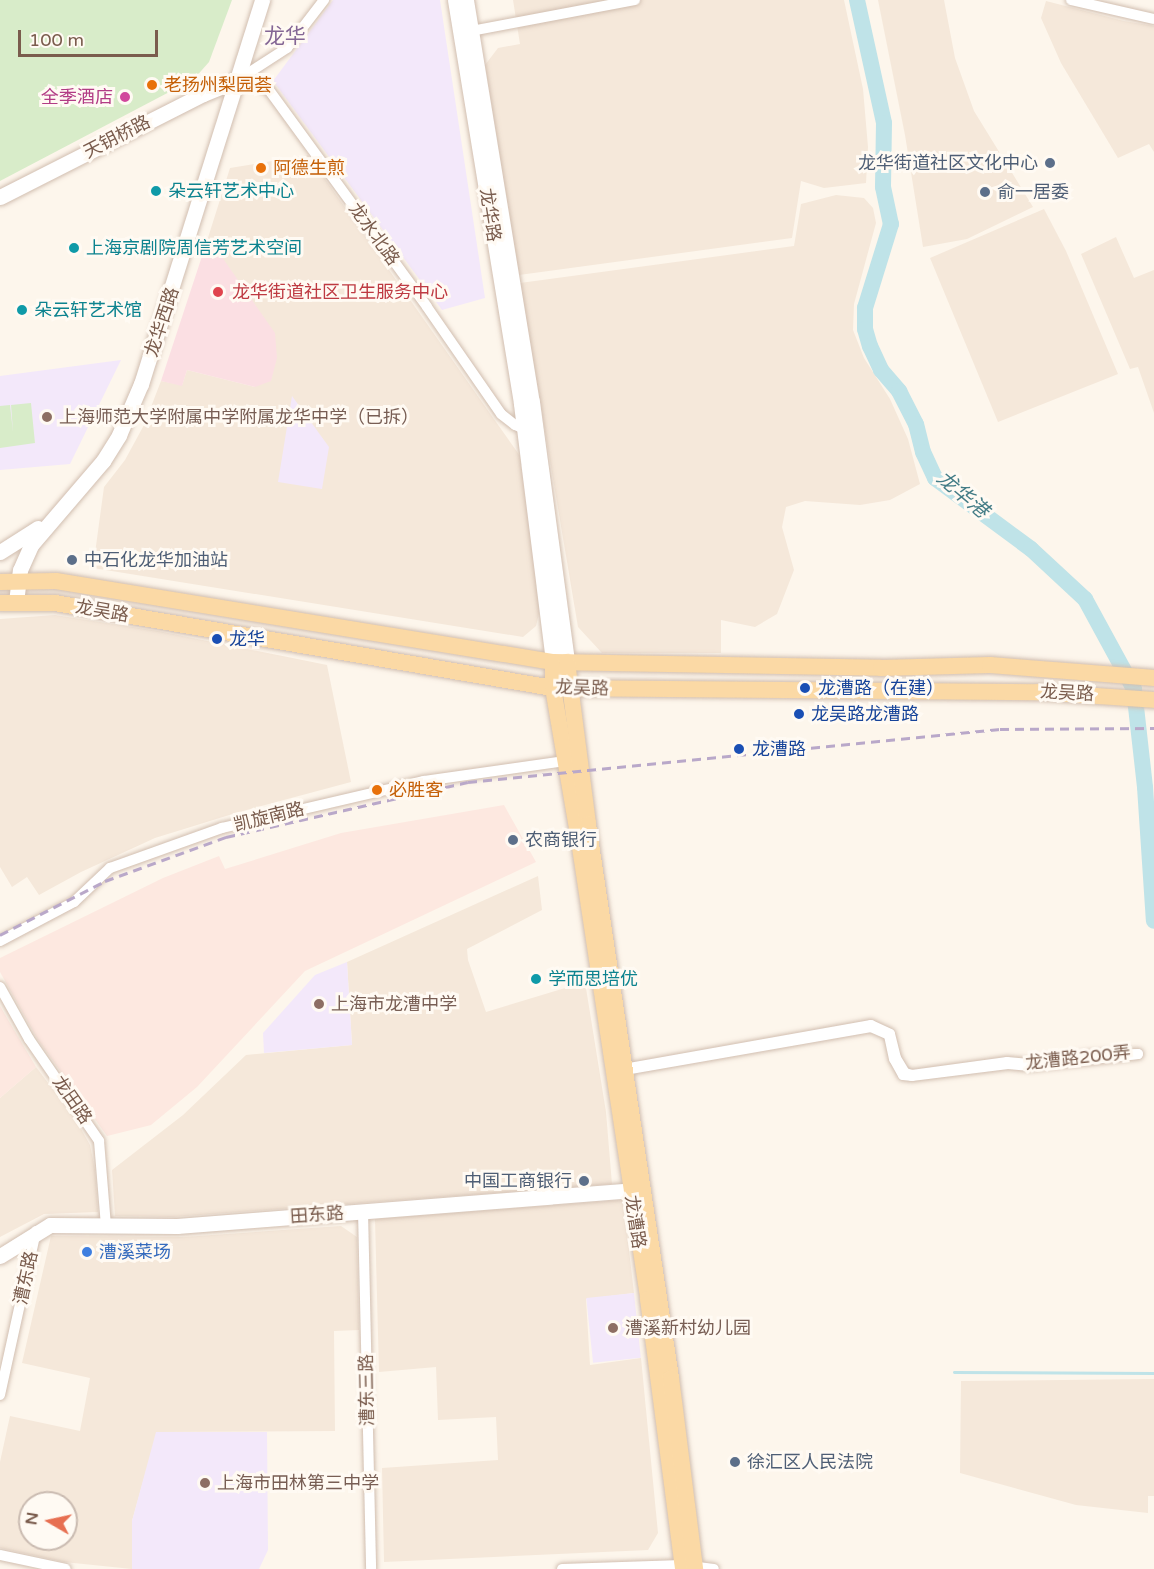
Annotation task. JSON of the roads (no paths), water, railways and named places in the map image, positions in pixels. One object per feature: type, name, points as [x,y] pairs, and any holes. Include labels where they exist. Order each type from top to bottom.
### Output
[{"type":"main road","name":"龙吴路","points":[[18,581],[56,581],[560,662],[881,668],[990,665],[1154,678]]},
{"type":"main road","points":[[0,582],[18,581]]},
{"type":"main road","name":"龙吴路","points":[[8,602],[55,603],[561,689],[1038,692],[1154,700]]},
{"type":"main road","name":"龙漕路","points":[[560,662],[564,761],[636,1190],[689,1567]]},
{"type":"main road","name":"龙漕路","points":[[561,689],[624,1069],[636,1190]]},
{"type":"street","name":"龙华西路","points":[[8,602],[31,545],[103,462],[119,435],[141,384],[262,0]]},
{"type":"street","points":[[236,81],[287,48],[324,0]]},
{"type":"street","name":"龙华路","points":[[455,0],[465,32],[532,402],[530,430]]},
{"type":"street","name":"龙华路","points":[[466,0],[465,32],[530,430]]},
{"type":"street","points":[[465,32],[635,0]]},
{"type":"street","points":[[1071,0],[1154,19]]},
{"type":"street","name":"天钥桥路","points":[[0,197],[203,94],[236,81]]},
{"type":"street","name":"龙水北路","points":[[236,81],[255,83],[269,90],[427,307],[501,414],[530,430]]},
{"type":"street","points":[[530,430],[560,662]]},
{"type":"street","points":[[0,552],[53,518]]},
{"type":"street","name":"凯旋南路","points":[[0,941],[74,902],[110,868],[212,831],[424,781],[564,761]]},
{"type":"street","name":"龙田路","points":[[0,987],[29,1040],[99,1141],[106,1226]]},
{"type":"street","name":"龙漕路200弄","points":[[624,1069],[871,1025],[890,1034],[896,1058],[905,1073],[912,1075],[1007,1062],[1030,1064],[1138,1052],[1030,1065],[1008,1064],[912,1076],[903,1075],[899,1067],[889,1035],[871,1027],[625,1071],[636,1190]]},
{"type":"street","name":"田东路","points":[[0,1256],[36,1231],[50,1225],[177,1226],[636,1190]]},
{"type":"street","name":"漕东三路","points":[[363,1211],[371,1569]]},
{"type":"street","name":"漕东路","points":[[0,1395],[36,1231]]},
{"type":"street","points":[[0,1555],[66,1569]]},
{"type":"street","points":[[562,1569],[689,1567],[714,1569]]},
{"type":"waterway","name":"龙华港","points":[[857,0],[884,123],[883,187],[891,224],[865,308],[865,329],[870,346],[881,370],[899,391],[916,424],[923,452],[935,478],[1031,549],[1085,599],[1134,689],[1145,787],[1154,921]]},
{"type":"waterway","points":[[954,1372],[1154,1373]]},
{"type":"railway","points":[[0,935],[105,881],[226,837],[468,782],[1000,729],[1154,728]]},
{"type":"place","name":"老扬州梨园荟","points":[[152,85]]},
{"type":"place","name":"全季酒店","points":[[125,97]]},
{"type":"place","name":"龙华街道社区文化中心","points":[[1050,163]]},
{"type":"place","name":"阿德生煎","points":[[261,168]]},
{"type":"place","name":"朵云轩艺术中心","points":[[156,191]]},
{"type":"place","name":"俞一居委","points":[[985,192]]},
{"type":"place","name":"上海京剧院周信芳艺术空间","points":[[74,248]]},
{"type":"place","name":"龙华街道社区卫生服务中心","points":[[218,292]]},
{"type":"place","name":"朵云轩艺术馆","points":[[22,310]]},
{"type":"place","name":"上海师范大学附属中学附属龙华中学（已拆）","points":[[47,417]]},
{"type":"place","name":"中石化龙华加油站","points":[[72,560]]},
{"type":"place","name":"龙华","points":[[217,639]]},
{"type":"place","name":"龙漕路（在建）","points":[[805,688]]},
{"type":"place","name":"龙吴路龙漕路","points":[[799,714]]},
{"type":"place","name":"龙漕路","points":[[739,749]]},
{"type":"place","name":"必胜客","points":[[377,790]]},
{"type":"place","name":"农商银行","points":[[513,840]]},
{"type":"place","name":"学而思培优","points":[[536,979]]},
{"type":"place","name":"上海市龙漕中学","points":[[319,1004]]},
{"type":"place","name":"中国工商银行","points":[[584,1181]]},
{"type":"place","name":"漕溪菜场","points":[[87,1252]]},
{"type":"place","name":"漕溪新村幼儿园","points":[[613,1328]]},
{"type":"place","name":"徐汇区人民法院","points":[[735,1462]]},
{"type":"place","name":"上海市田林第三中学","points":[[205,1483]]},
{"type":"district","name":"龙华","points":[[285,37]]}]
